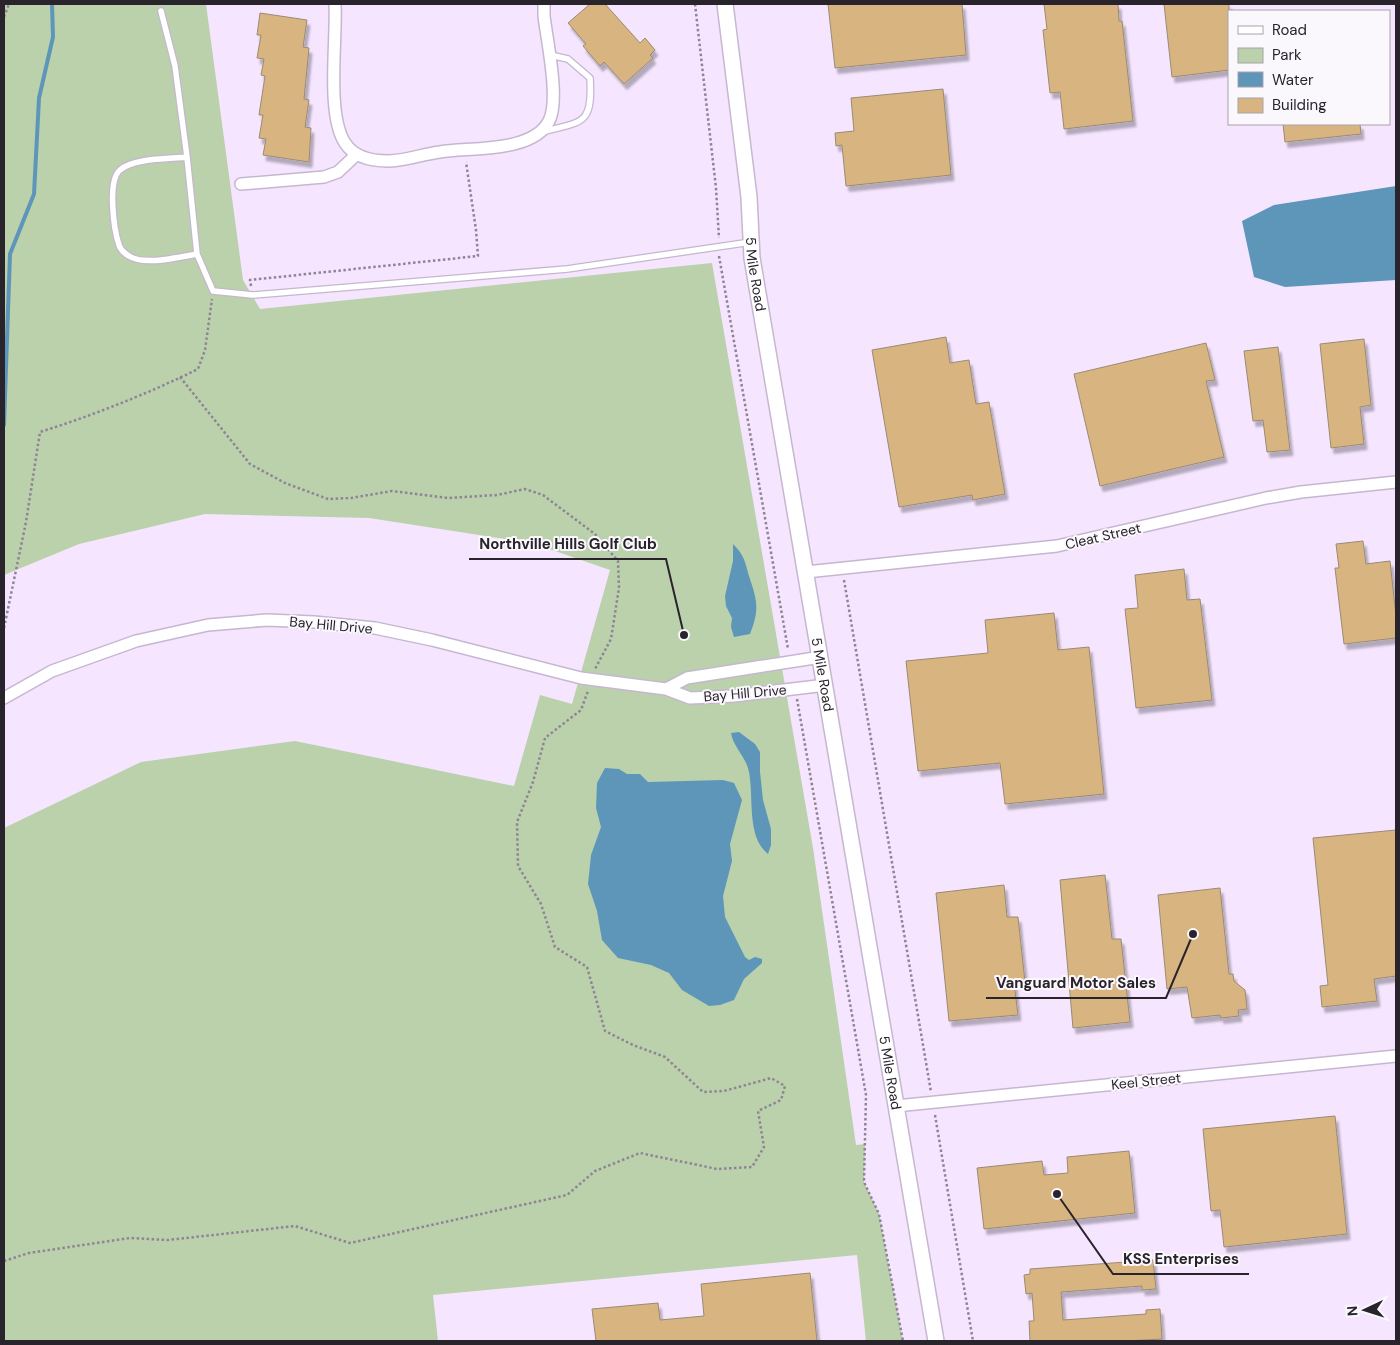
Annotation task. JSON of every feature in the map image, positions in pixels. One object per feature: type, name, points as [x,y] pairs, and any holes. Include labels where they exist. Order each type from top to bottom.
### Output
[{"type":"street","points":[[334,4],[335,117],[344,142],[356,155],[389,161],[441,151],[510,145],[540,133],[550,121],[554,102],[544,4]]},
{"type":"street","name":"5 Mile Road","points":[[724,4],[749,197],[752,258],[936,1341]]},
{"type":"street","points":[[242,184],[324,177],[338,172],[356,155]]},
{"type":"street","name":"Cleat Street","points":[[806,572],[1057,546],[1266,498],[1301,492],[1396,482]]},
{"type":"street","name":"Bay Hill Drive","points":[[4,698],[52,671],[136,642],[208,625],[267,620],[375,628],[432,640],[592,680],[666,689],[690,698],[734,696],[826,685]]},
{"type":"street","name":"Bay Hill Drive","points":[[666,689],[687,678],[821,657]]},
{"type":"street","name":"Keel Street","points":[[896,1106],[1396,1056]]},
{"type":"lane","points":[[161,11],[175,66],[197,254],[212,291],[253,294],[567,268],[752,242]]},
{"type":"lane","points":[[540,133],[574,125],[586,115],[591,98],[590,78],[568,59],[549,55]]},
{"type":"lane","points":[[187,157],[137,163],[121,169],[115,177],[113,184],[114,212],[119,246],[130,257],[142,260],[165,260],[197,254]]},
{"type":"path","points":[[4,17],[9,4]]},
{"type":"path","points":[[253,294],[250,280],[478,256],[464,149]]},
{"type":"path","points":[[4,628],[26,522],[40,432],[83,419],[198,369],[205,350],[212,291]]},
{"type":"path","points":[[4,1260],[29,1253],[130,1238],[168,1240],[295,1226],[350,1242],[567,1195],[595,1172],[640,1153],[717,1169],[752,1166],[764,1147],[758,1111],[781,1100],[786,1086],[771,1078],[724,1090],[703,1092],[665,1058],[605,1031],[587,967],[555,947],[541,904],[518,866],[517,822],[533,782],[545,738],[581,710],[595,669],[611,639],[619,588],[618,561],[595,534],[543,494],[525,489],[497,495],[448,498],[392,491],[351,498],[328,499],[284,483],[250,464],[180,378]]},
{"type":"path","points":[[842,568],[973,1341]]},
{"type":"green space","points":[[4,4],[206,4],[243,280],[260,309],[712,263],[813,848],[856,1145],[865,1144],[864,1182],[879,1214],[903,1341],[866,1341],[857,1255],[433,1295],[438,1341],[4,1341],[4,828],[141,762],[295,741],[514,786],[540,695],[572,704],[610,570],[532,543],[369,518],[205,514],[79,544],[4,575]]},
{"type":"water","points":[[1396,186],[1396,280],[1285,287],[1254,277],[1242,221],[1274,205]]},
{"type":"water","points":[[733,544],[745,562],[756,605],[755,618],[750,634],[734,637],[731,627],[732,618],[726,606],[725,596],[733,561]]},
{"type":"water","points":[[739,732],[755,744],[760,752],[763,800],[771,829],[771,845],[768,854],[756,836],[753,825],[748,768],[731,733]]},
{"type":"water","points":[[605,768],[619,769],[627,774],[640,774],[648,782],[723,780],[734,783],[742,800],[730,844],[732,861],[723,896],[725,917],[745,957],[749,960],[755,957],[762,959],[762,963],[744,979],[734,1000],[720,1005],[709,1006],[682,990],[669,973],[651,965],[618,958],[602,940],[597,911],[588,884],[591,855],[601,827],[596,808],[597,783]]},
{"type":"building","points":[[590,4],[605,4],[640,43],[645,38],[655,50],[650,55],[653,58],[624,84],[604,62],[600,66],[583,46],[586,44],[568,23]]},
{"type":"building","points":[[828,4],[962,4],[966,55],[835,68]]},
{"type":"building","points":[[1044,4],[1118,4],[1119,21],[1122,21],[1133,121],[1064,129],[1060,92],[1050,93],[1043,30],[1047,29]]},
{"type":"building","points":[[1164,4],[1229,4],[1228,70],[1172,77]]},
{"type":"building","points":[[260,13],[307,20],[303,47],[309,48],[304,99],[309,100],[305,127],[311,128],[309,162],[263,155],[266,139],[259,138],[263,115],[259,115],[265,76],[261,75],[264,59],[257,58],[261,35],[257,35]]},
{"type":"building","points":[[943,89],[951,175],[846,186],[842,145],[836,146],[835,133],[854,131],[851,98]]},
{"type":"building","points":[[1283,125],[1360,125],[1361,134],[1285,142]]},
{"type":"building","points":[[946,337],[950,363],[969,360],[976,404],[989,402],[1005,494],[973,500],[972,495],[899,507],[872,350]]},
{"type":"building","points":[[1364,339],[1371,405],[1360,407],[1364,444],[1331,448],[1320,344]]},
{"type":"building","points":[[1206,343],[1215,380],[1206,381],[1224,457],[1100,486],[1074,374]]},
{"type":"building","points":[[1278,347],[1290,450],[1267,452],[1263,420],[1253,421],[1244,351]]},
{"type":"building","points":[[1363,541],[1366,564],[1390,561],[1396,616],[1396,638],[1344,644],[1335,568],[1339,568],[1336,544]]},
{"type":"building","points":[[1184,569],[1187,600],[1200,599],[1212,700],[1136,708],[1125,609],[1138,608],[1135,575]]},
{"type":"building","points":[[1054,613],[1058,650],[1089,647],[1104,794],[1005,804],[1000,763],[918,771],[906,661],[988,653],[985,620]]},
{"type":"building","points":[[1396,830],[1396,976],[1374,979],[1377,1001],[1322,1007],[1320,986],[1328,985],[1313,838]]},
{"type":"building","points":[[1105,875],[1112,939],[1121,939],[1130,1022],[1073,1028],[1060,880]]},
{"type":"building","points":[[1004,885],[1007,917],[1018,917],[1025,982],[1014,983],[1018,1015],[949,1021],[936,893]]},
{"type":"building","points":[[1220,888],[1229,974],[1233,974],[1234,981],[1245,990],[1247,1009],[1238,1010],[1239,1016],[1221,1018],[1220,1015],[1192,1018],[1187,987],[1167,989],[1158,895]]},
{"type":"building","points":[[1335,1116],[1347,1234],[1224,1247],[1220,1210],[1211,1211],[1203,1129]]},
{"type":"building","points":[[1129,1151],[1135,1213],[984,1229],[977,1168],[1042,1161],[1044,1175],[1068,1173],[1067,1157]]},
{"type":"building","points":[[1153,1260],[1156,1289],[1142,1290],[1142,1286],[1061,1292],[1063,1320],[1146,1314],[1146,1310],[1160,1309],[1162,1339],[1030,1341],[1029,1321],[1034,1321],[1032,1293],[1026,1294],[1024,1275],[1030,1274],[1030,1269]]},
{"type":"building","points":[[810,1273],[817,1341],[596,1341],[592,1309],[658,1303],[660,1320],[704,1316],[701,1284]]},
{"type":"waterway","points":[[4,425],[10,254],[34,194],[39,98],[53,37],[52,4]]},
{"type":"place","name":"Northville Hills Golf Club","points":[[684,635]]},
{"type":"place","name":"Vanguard Motor Sales","points":[[1193,934]]},
{"type":"place","name":"KSS Enterprises","points":[[1057,1194]]}]
